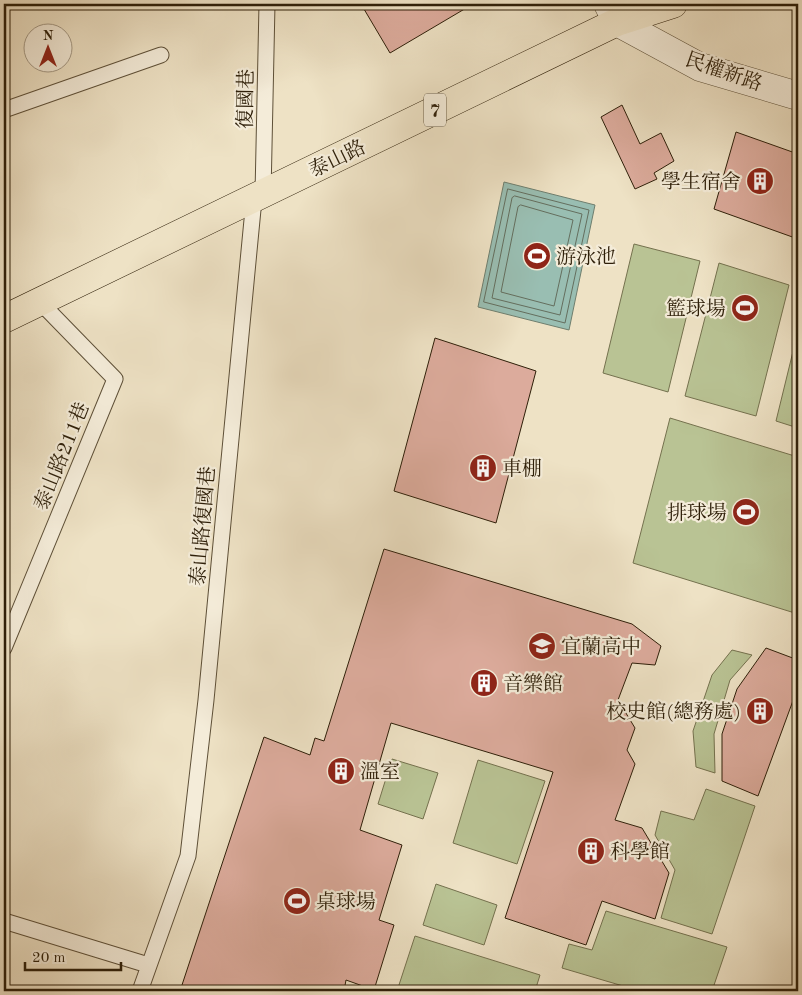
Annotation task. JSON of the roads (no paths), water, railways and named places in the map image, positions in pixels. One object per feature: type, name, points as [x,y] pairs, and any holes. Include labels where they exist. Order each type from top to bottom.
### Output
[{"type":"main road","name":"泰山路","points":[[4,319],[258,197],[613,13],[673,4]]},
{"type":"street","name":"民權新路","points":[[613,13],[700,67],[798,96]]},
{"type":"lane","name":"復國巷","points":[[258,197],[267,4]]},
{"type":"lane","points":[[4,110],[161,55]]},
{"type":"lane","name":"泰山路復國巷","points":[[140,991],[188,856],[258,197]]},
{"type":"lane","name":"泰山路211巷","points":[[4,648],[115,379],[40,302]]},
{"type":"lane","points":[[4,921],[148,965]]},
{"type":"water","name":"游泳池","points":[[504,182],[595,205],[569,330],[478,307]]},
{"type":"place","name":"學生宿舍","points":[[760,181]]},
{"type":"place","name":"游泳池","points":[[537,256]]},
{"type":"place","name":"籃球場","points":[[745,308]]},
{"type":"place","name":"車棚","points":[[483,468]]},
{"type":"place","name":"排球場","points":[[746,512]]},
{"type":"place","name":"宜蘭高中","points":[[542,646]]},
{"type":"place","name":"音樂館","points":[[484,683]]},
{"type":"place","name":"校史館(總務處)","points":[[760,711]]},
{"type":"place","name":"溫室","points":[[341,771]]},
{"type":"place","name":"科學館","points":[[591,851]]},
{"type":"place","name":"桌球場","points":[[297,901]]}]
